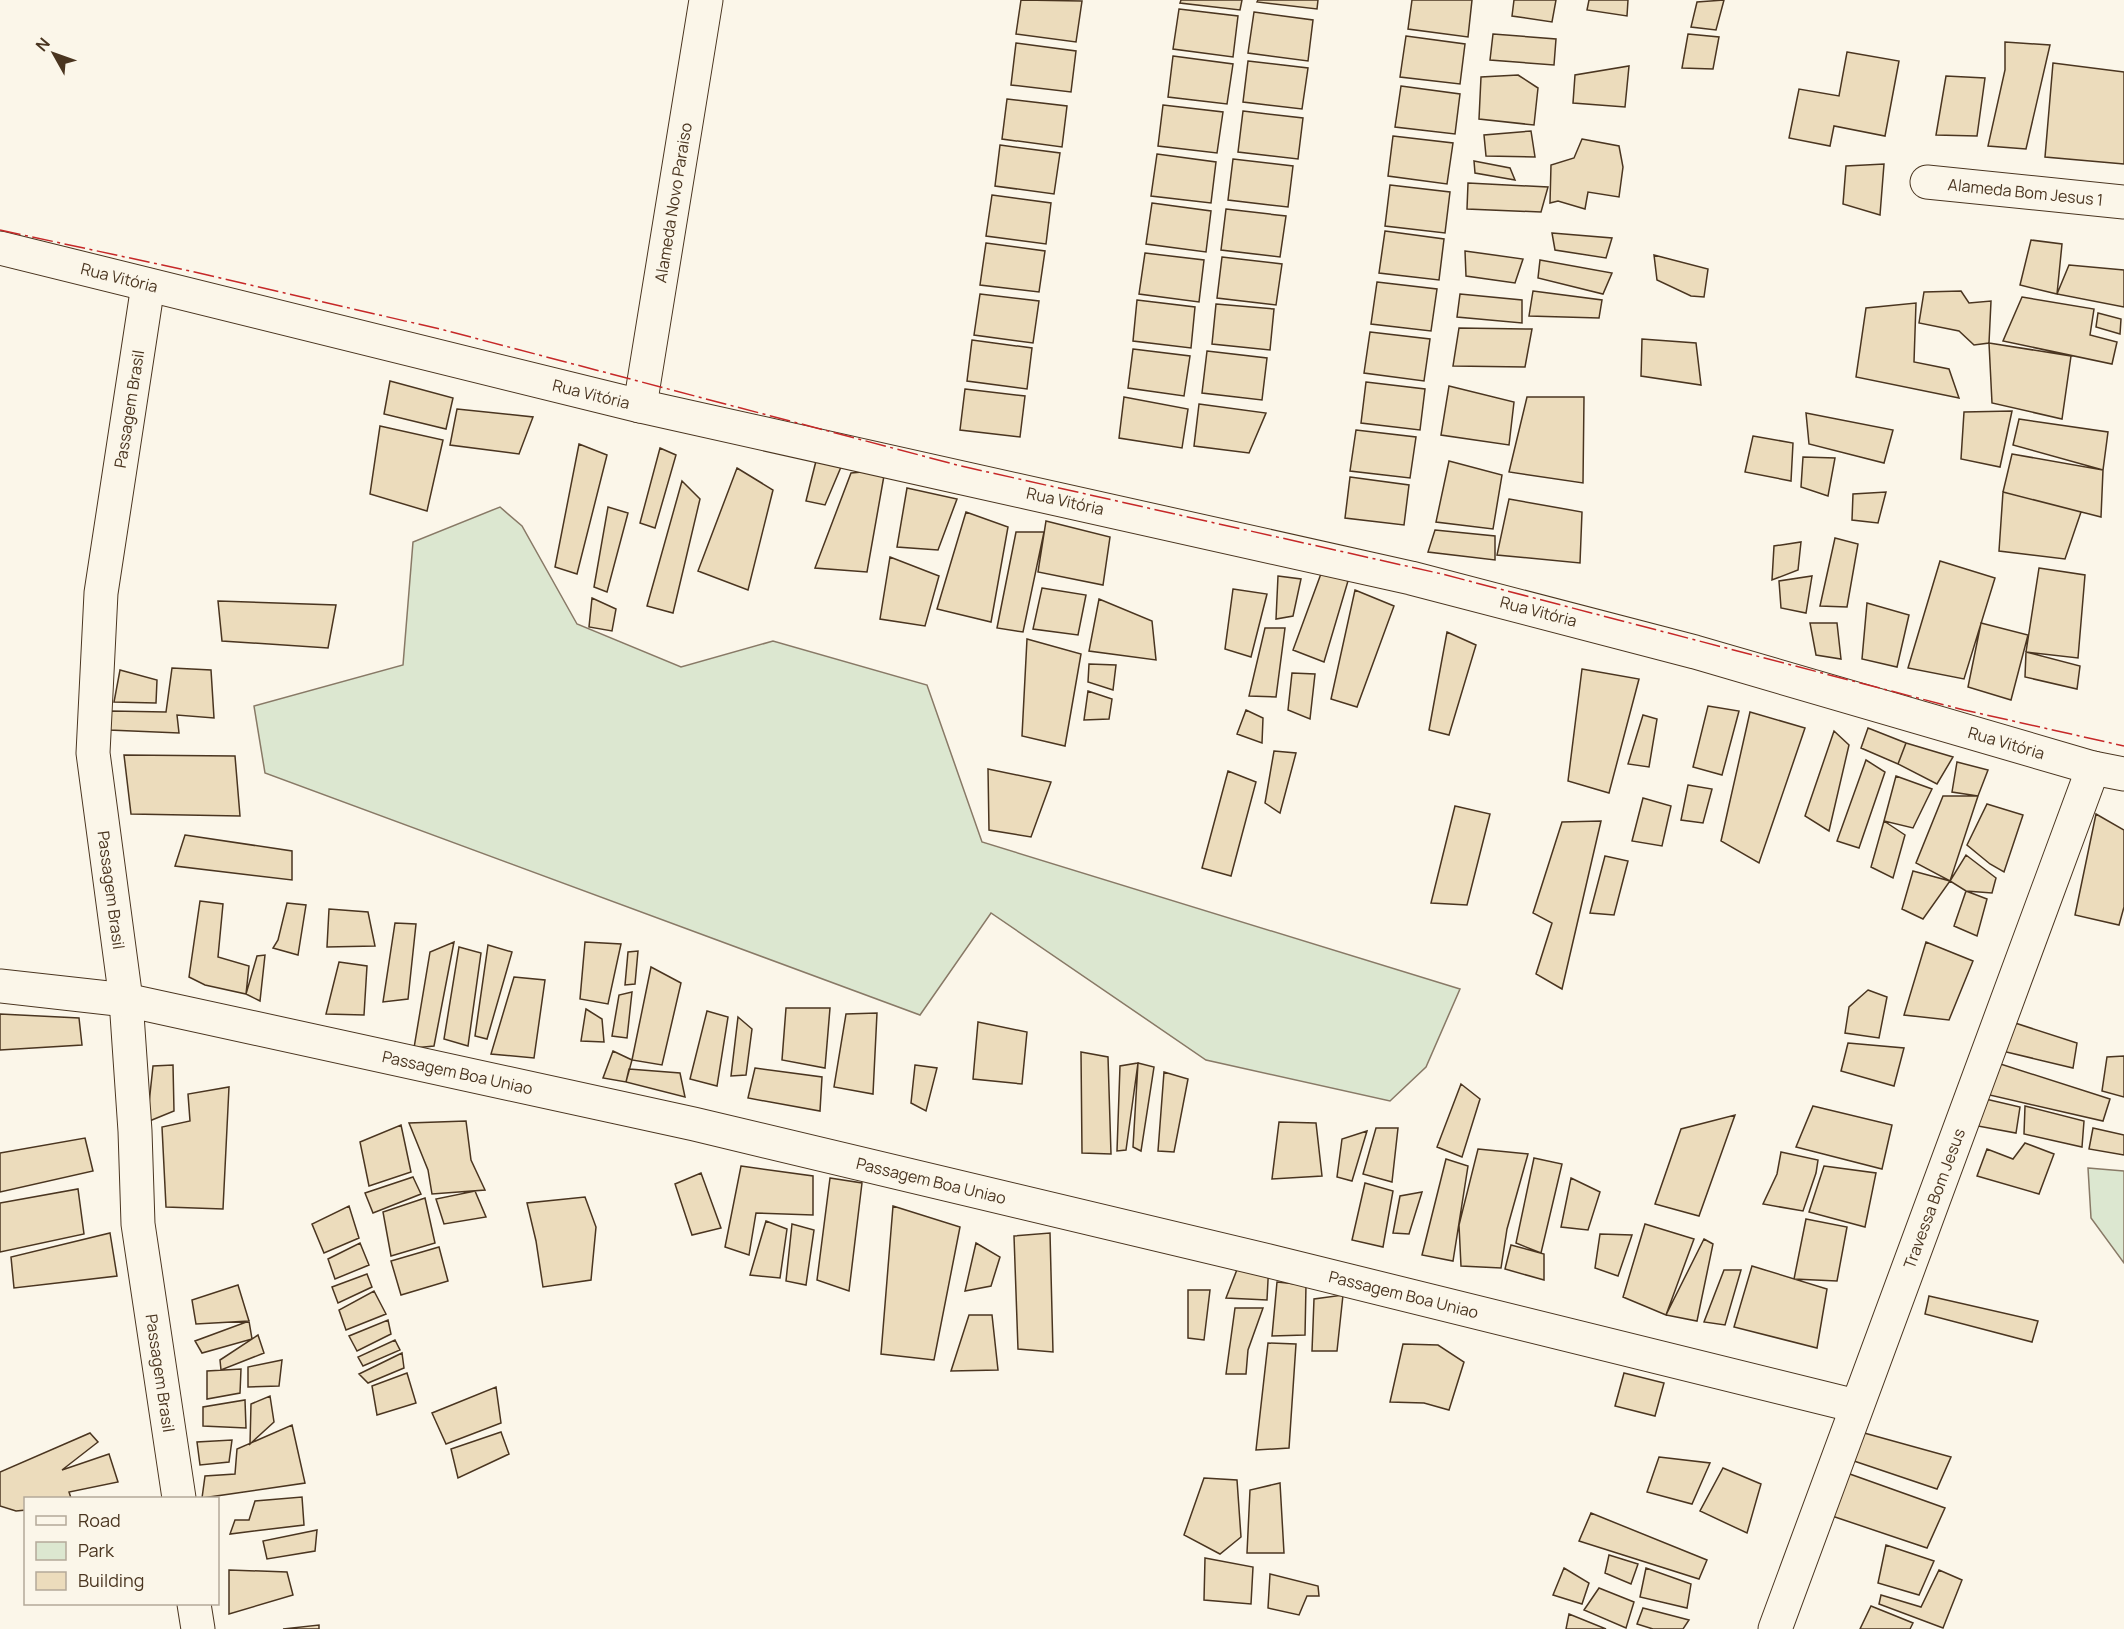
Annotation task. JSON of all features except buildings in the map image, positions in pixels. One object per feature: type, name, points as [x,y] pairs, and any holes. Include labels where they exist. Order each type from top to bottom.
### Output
[{"type":"street","name":"Alameda Novo Paraiso","points":[[640,406],[706,0]]},
{"type":"street","name":"Alameda Bom Jesus 1","points":[[1927,182],[2124,202]]},
{"type":"street","name":"Rua Vitória","points":[[0,248],[640,406],[1411,578],[1695,652],[2108,771]]},
{"type":"street","name":"Passagem Brasil","points":[[148,285],[101,593],[93,753],[126,1000],[135,1131],[138,1224],[179,1497]]},
{"type":"street","name":"Travessa Bom Jesus","points":[[1775,1629],[1856,1407],[2108,771]]},
{"type":"street","name":"Passagem Boa Uniao","points":[[0,986],[126,1000],[694,1124],[1269,1261],[1856,1407]]},
{"type":"street","points":[[194,1605],[198,1629]]},
{"type":"green space","points":[[500,507],[522,526],[577,624],[681,667],[773,641],[927,685],[982,842],[1460,989],[1426,1067],[1390,1101],[1206,1060],[991,913],[920,1015],[265,773],[254,706],[403,665],[413,542]]},
{"type":"green space","points":[[2088,1168],[2124,1171],[2124,1263],[2091,1218]]},
{"type":"power","points":[[0,230],[444,330],[961,466],[1442,574],[1964,710],[2124,746]]}]
